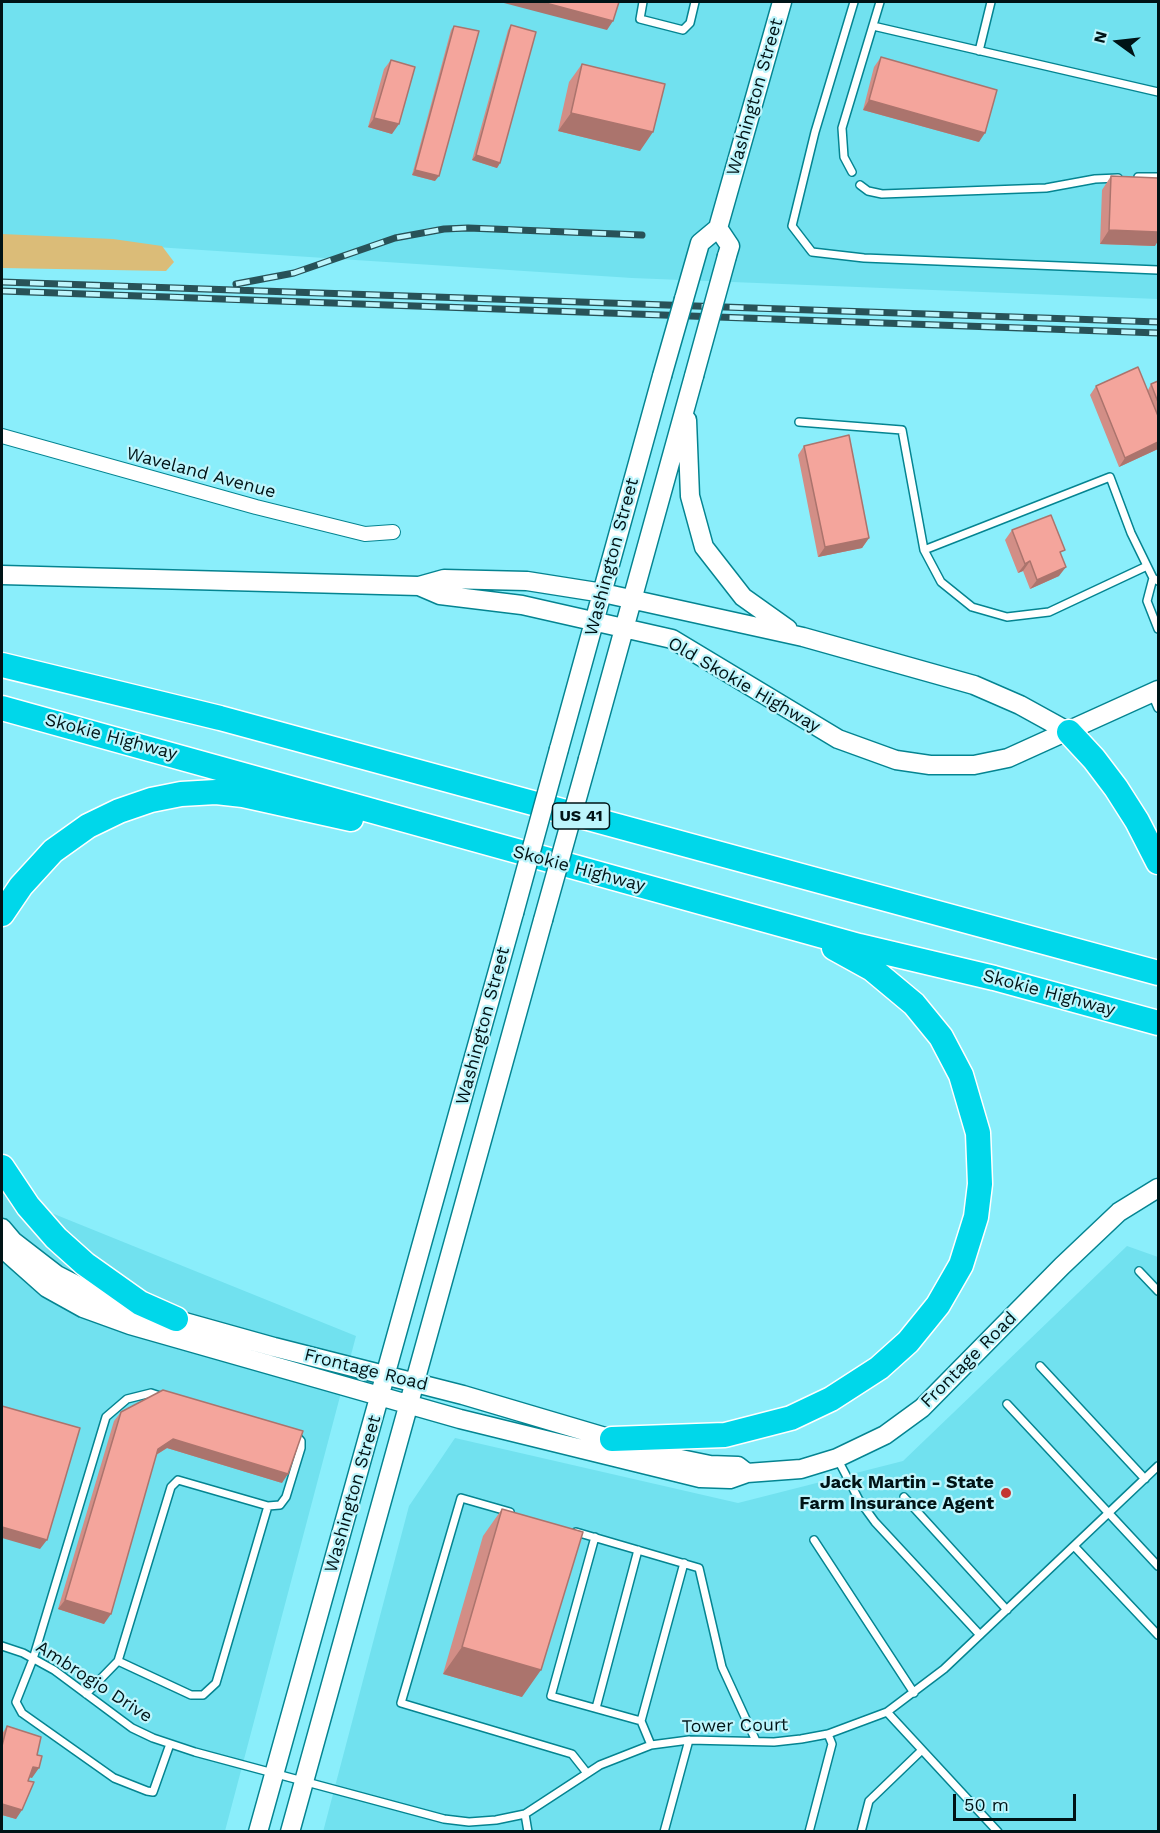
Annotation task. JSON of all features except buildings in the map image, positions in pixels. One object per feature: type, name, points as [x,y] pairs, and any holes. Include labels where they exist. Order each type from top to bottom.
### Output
[{"type":"highway","name":"US 41","points":[[2,665],[220,718],[1158,973]]},
{"type":"highway","name":"Skokie Highway","points":[[2,708],[386,812],[514,851],[1158,1023]]},
{"type":"highway","points":[[1069,732],[1116,788],[1137,821],[1158,862]]},
{"type":"highway","points":[[2,914],[21,886],[53,851],[88,826],[119,811],[182,794],[216,792],[243,795],[514,851]]},
{"type":"highway","points":[[612,1439],[725,1435],[791,1418],[831,1399],[879,1368],[908,1342],[938,1305],[961,1265],[970,1242],[980,1184],[978,1133],[961,1075],[941,1037],[914,1004],[872,969],[829,946],[760,918]]},
{"type":"highway","points":[[2,1167],[28,1206],[56,1238],[85,1264],[140,1302],[176,1319]]},
{"type":"main road","name":"Washington Street","points":[[258,1832],[696,256],[700,243],[718,228],[782,2]]},
{"type":"main road","name":"Washington Street","points":[[290,1832],[730,246],[718,228]]},
{"type":"main road","points":[[686,404],[690,496],[704,547],[743,597],[763,613],[803,637]]},
{"type":"main road","points":[[2,575],[419,586],[444,579],[527,581],[603,593],[803,637],[974,685],[1020,705],[1069,732]]},
{"type":"main road","name":"Old Skokie Highway","points":[[419,586],[440,595],[522,605],[672,639],[838,739],[896,760],[930,765],[974,765],[1008,758],[1156,697]]},
{"type":"main road","name":"Frontage Road","points":[[2,1248],[47,1288],[82,1308],[409,1404],[700,1478],[730,1479],[747,1473],[801,1468],[837,1458],[885,1435],[922,1408],[1111,1220],[1158,1188]]},
{"type":"main road","name":"Frontage Road","points":[[2,1228],[13,1241],[57,1275],[106,1300],[386,1375],[676,1458],[710,1465],[738,1466],[747,1473]]},
{"type":"street","name":"Waveland Avenue","points":[[2,436],[256,507],[365,534],[393,532]]},
{"type":"lane","points":[[642,2],[640,19],[682,30],[690,23],[695,2]]},
{"type":"lane","points":[[854,2],[814,132],[792,226],[812,252],[864,258],[1158,270]]},
{"type":"lane","points":[[852,172],[843,151],[842,128],[880,2]]},
{"type":"lane","points":[[979,51],[991,2]]},
{"type":"lane","points":[[873,26],[1158,92]]},
{"type":"lane","points":[[860,184],[868,191],[882,194],[1046,188],[1095,178],[1158,177]]},
{"type":"lane","points":[[799,422],[902,430],[924,550],[941,582],[972,607],[1007,617],[1048,612],[1147,566]]},
{"type":"lane","points":[[924,550],[1110,477],[1131,533],[1156,580],[1147,602],[1158,629]]},
{"type":"lane","points":[[1139,1271],[1158,1291]]},
{"type":"lane","points":[[1041,1366],[1145,1479]]},
{"type":"lane","points":[[170,1744],[153,1792],[114,1778],[22,1713],[16,1702],[33,1659],[106,1418],[127,1398],[151,1393],[174,1400]]},
{"type":"lane","points":[[1007,1404],[1158,1566]]},
{"type":"lane","points":[[86,1694],[118,1661],[171,1487],[178,1480],[268,1506],[280,1505],[286,1497],[301,1448],[301,1441],[297,1434],[286,1431]]},
{"type":"lane","points":[[837,1458],[859,1500],[875,1522],[980,1635]]},
{"type":"lane","name":"Tower Court","points":[[274,1773],[444,1819],[469,1822],[496,1820],[525,1814],[587,1773],[622,1754],[651,1745],[689,1740],[756,1742],[801,1739],[828,1734],[887,1712],[914,1693],[1007,1610],[1158,1466]]},
{"type":"lane","points":[[904,1497],[1007,1610]]},
{"type":"lane","points":[[516,1514],[461,1498],[401,1703],[572,1754],[587,1773]]},
{"type":"lane","points":[[118,1661],[190,1695],[203,1695],[216,1683],[268,1506]]},
{"type":"lane","points":[[572,1531],[699,1568],[722,1667],[756,1742]]},
{"type":"lane","points":[[594,1537],[551,1696],[640,1721]]},
{"type":"lane","points":[[814,1540],[914,1693]]},
{"type":"lane","points":[[1074,1546],[1158,1635]]},
{"type":"lane","points":[[596,1708],[638,1550]]},
{"type":"lane","points":[[651,1745],[640,1721],[684,1563]]},
{"type":"lane","name":"Ambrogio Drive","points":[[2,1646],[54,1670],[132,1728],[170,1744],[274,1773]]},
{"type":"lane","points":[[887,1712],[998,1832]]},
{"type":"lane","points":[[809,1832],[832,1744],[828,1734]]},
{"type":"lane","points":[[664,1832],[689,1740]]},
{"type":"lane","points":[[861,1832],[869,1801],[922,1750]]},
{"type":"lane","points":[[525,1814],[528,1832]]},
{"type":"shaded area","points":[[2,2],[1158,2],[1158,299],[632,278],[2,237]]},
{"type":"shaded area","points":[[2,234],[113,239],[162,246],[174,262],[166,271],[2,268]]},
{"type":"shaded area","points":[[2,1193],[356,1336],[225,1831],[2,1831]]},
{"type":"shaded area","points":[[1127,1246],[1158,1257],[1158,1831],[323,1832],[409,1506],[455,1438],[738,1503],[903,1461]]},
{"type":"railway","points":[[236,284],[294,273],[395,238],[444,229],[642,235]]},
{"type":"railway","points":[[2,282],[1158,322]]},
{"type":"railway","points":[[2,291],[1158,333]]},
{"type":"place","name":"Jack Martin - State Farm Insurance Agent","points":[[1006,1493]]}]
